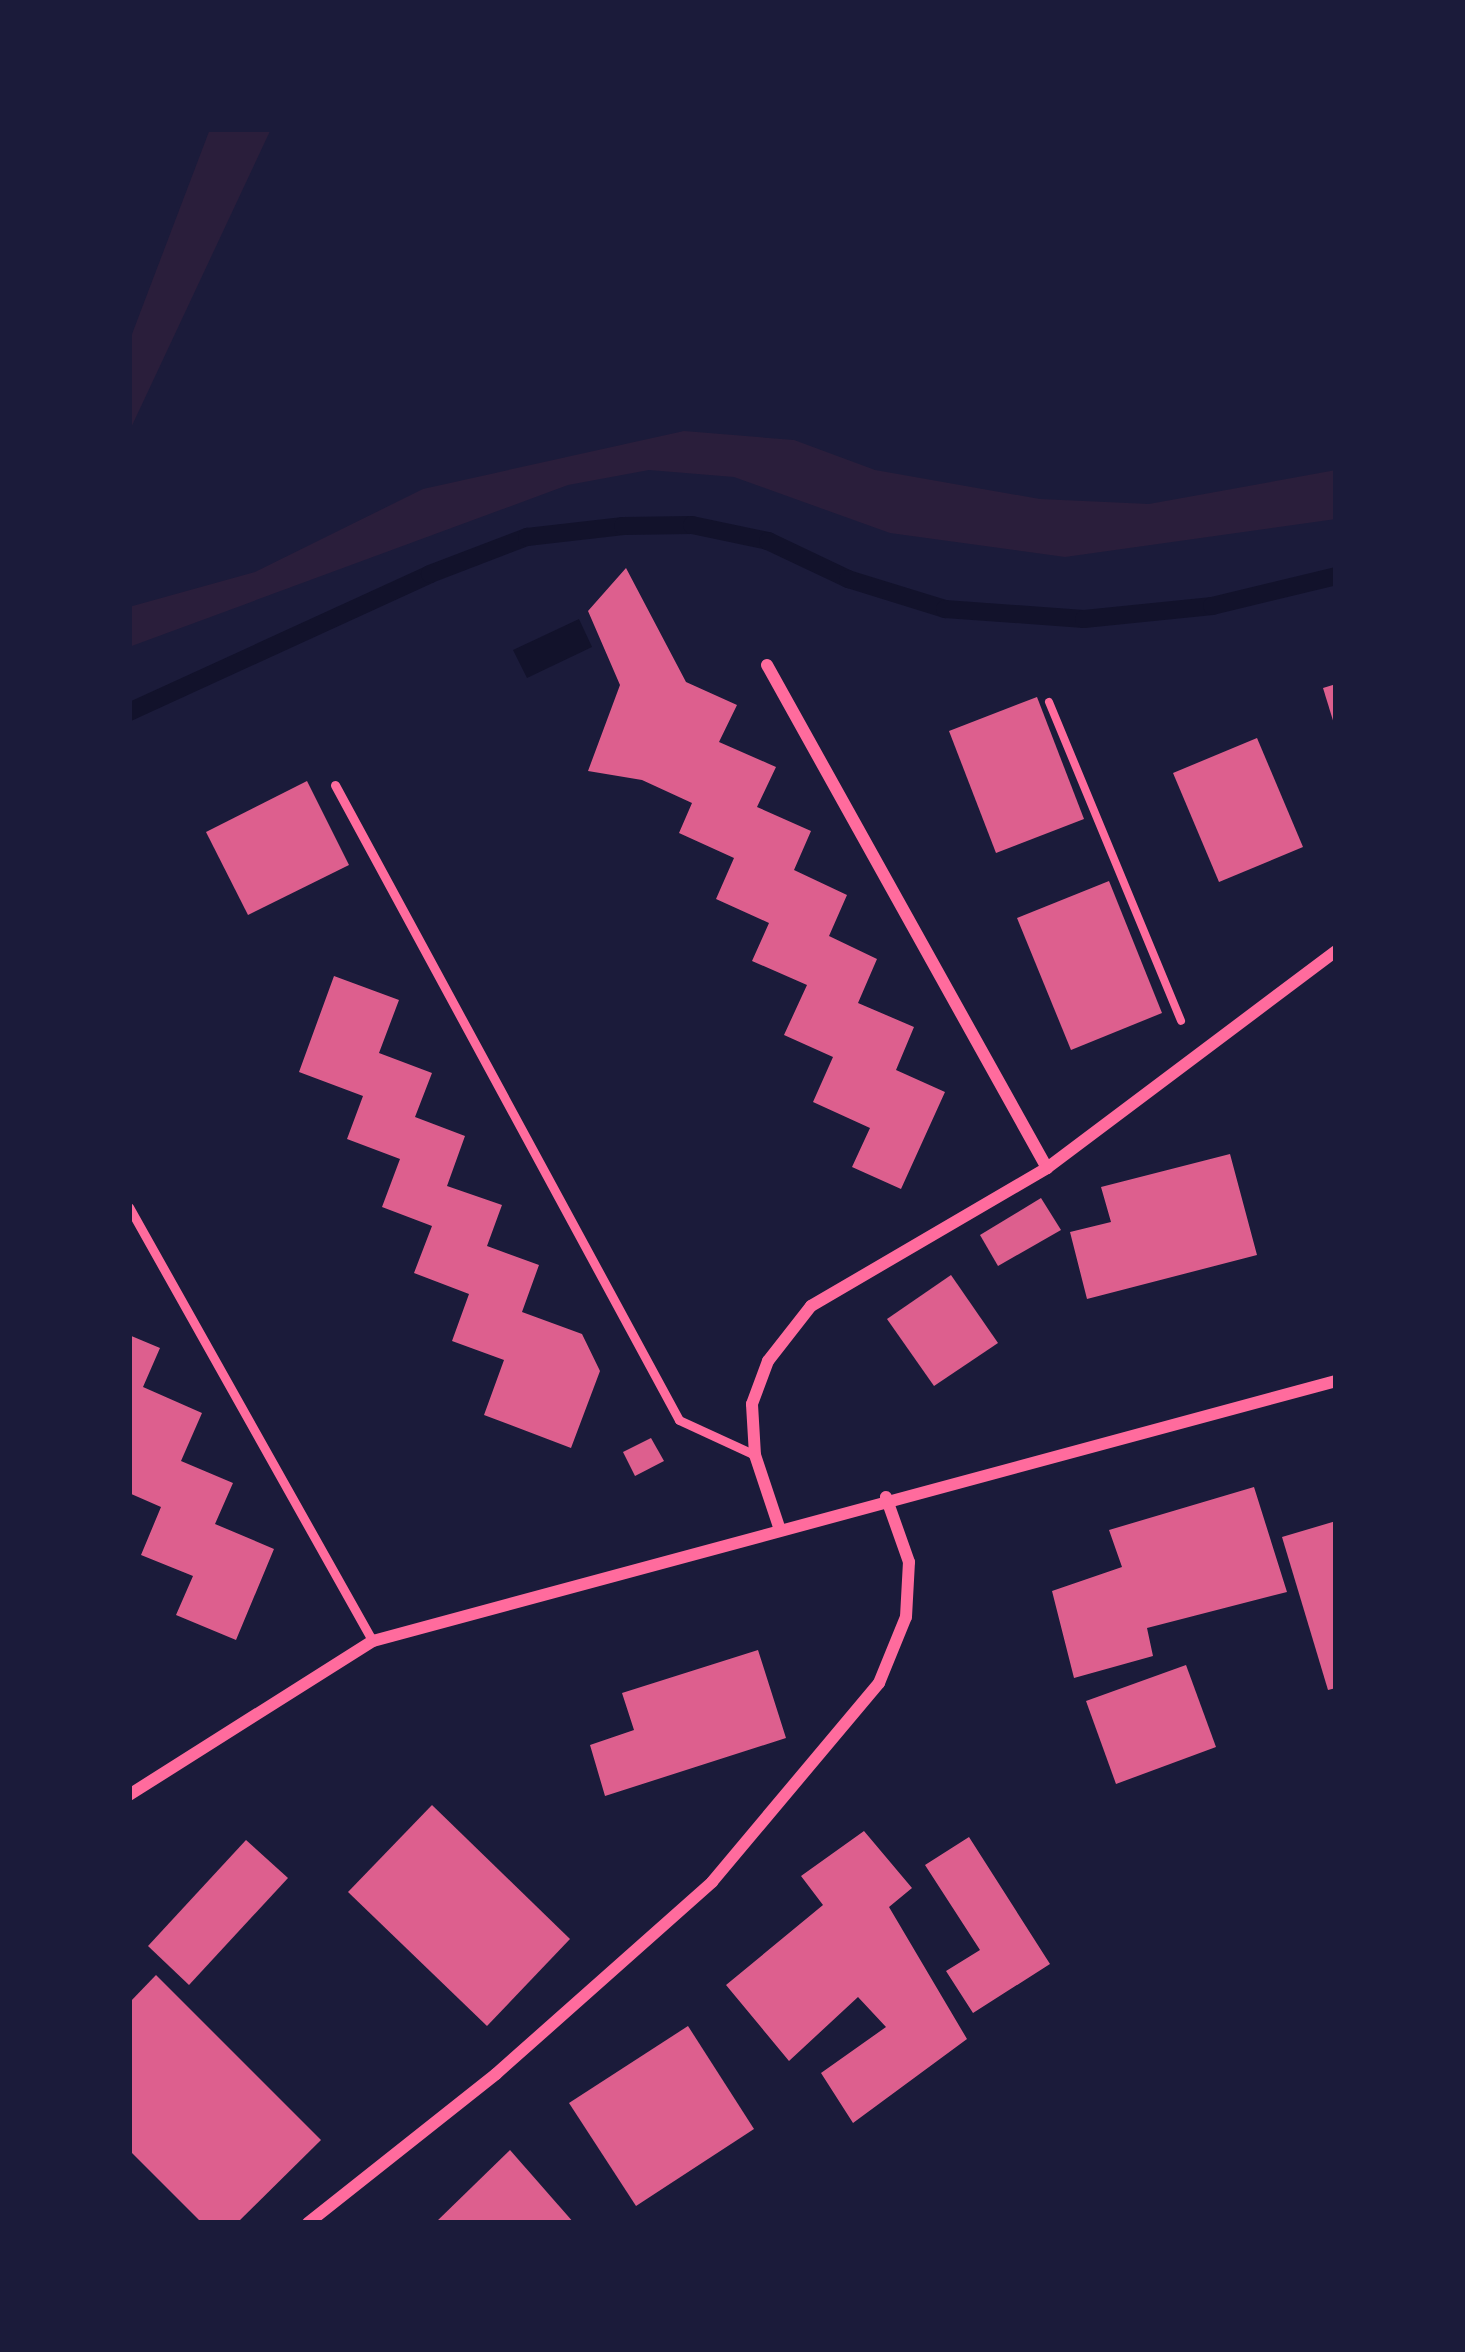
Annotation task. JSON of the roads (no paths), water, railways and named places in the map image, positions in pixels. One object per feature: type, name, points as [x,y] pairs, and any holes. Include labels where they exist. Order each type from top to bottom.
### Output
[{"type":"street","points":[[767,664],[1047,1168]]},
{"type":"street","points":[[780,1530],[755,1455],[752,1404],[768,1361],[812,1306],[1047,1168],[1197,1062],[1336,951]]},
{"type":"street","points":[[129,1795],[373,1642],[886,1497],[1336,1381]]},
{"type":"street","points":[[308,2223],[496,2074],[712,1882],[879,1683],[906,1617],[909,1562],[886,1497]]},
{"type":"lane","points":[[335,784],[679,1420],[755,1455]]},
{"type":"lane","points":[[129,1208],[373,1642]]},
{"type":"waterway","points":[[129,712],[430,574],[527,537],[623,526],[692,525],[768,541],[848,579],[945,609],[1084,619],[1212,606],[1336,576]]}]
